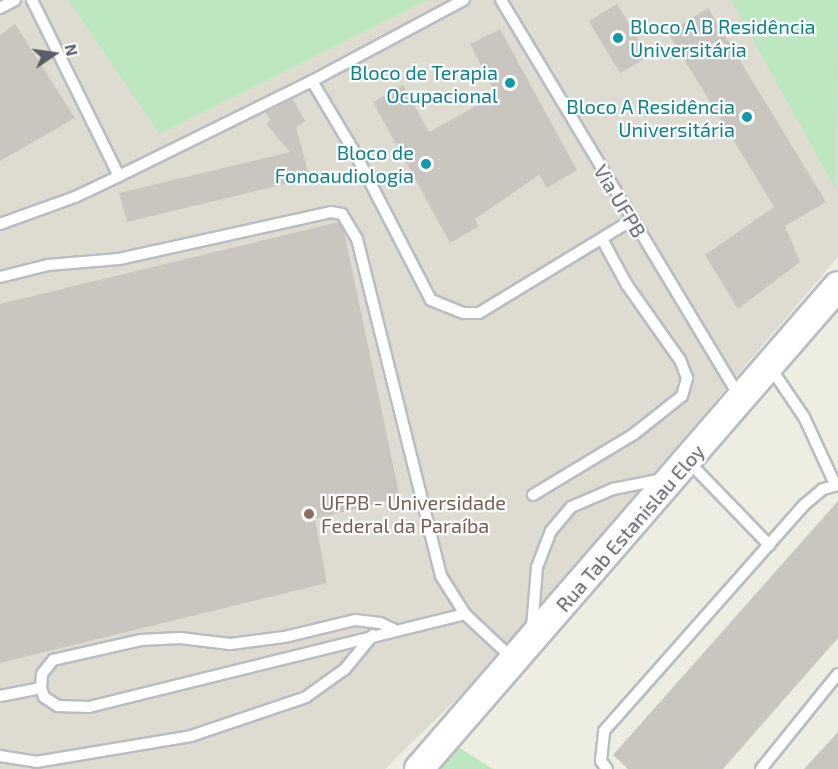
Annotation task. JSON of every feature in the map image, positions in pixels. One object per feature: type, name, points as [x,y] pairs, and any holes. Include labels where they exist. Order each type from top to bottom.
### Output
[{"type":"street","name":"Rua Tab Estanislau Eloy","points":[[419,769],[741,401],[838,286]]},
{"type":"lane","points":[[0,8],[15,0]]},
{"type":"lane","points":[[32,0],[119,176]]},
{"type":"lane","name":"Via UFPB","points":[[501,0],[741,401]]},
{"type":"lane","points":[[0,224],[119,176],[312,81],[460,1]]},
{"type":"lane","points":[[312,81],[355,153],[431,300],[464,313],[479,313],[632,220]]},
{"type":"lane","points":[[0,277],[48,265],[119,259],[331,212],[342,214],[357,239],[441,576],[465,614],[523,650],[537,567],[551,531],[571,507],[613,489],[682,469],[770,545]]},
{"type":"lane","points":[[533,495],[634,434],[682,396],[687,378],[680,360],[627,285],[602,239]]},
{"type":"lane","points":[[607,769],[601,761],[604,731],[804,505],[837,485],[804,417],[770,366]]},
{"type":"lane","points":[[393,629],[355,620],[284,637],[230,644],[180,638],[141,640],[53,660],[42,674],[41,688],[50,702],[77,709],[393,629],[465,614]]},
{"type":"lane","points":[[0,756],[36,762],[191,736],[306,698],[345,669],[373,635]]},
{"type":"lane","points":[[761,769],[838,674]]},
{"type":"lane","points":[[0,696],[41,688]]},
{"type":"shaded area","name":"UFPB - Universidade Federal da Paraíba","points":[[0,0],[838,0],[838,257],[483,673],[385,769],[0,769]]},
{"type":"green space","points":[[68,0],[428,0],[160,134]]},
{"type":"green space","points":[[731,0],[838,0],[836,190]]},
{"type":"green space","points":[[455,745],[493,769],[434,769]]},
{"type":"building","name":"Bloco A B Residência Universitária","points":[[617,4],[648,56],[620,73],[589,21]]},
{"type":"building","name":"Bloco A Residência Universitária","points":[[708,8],[826,202],[785,226],[800,262],[738,309],[705,255],[774,207],[668,33]]},
{"type":"building","points":[[15,24],[75,118],[0,161],[0,35]]},
{"type":"building","points":[[500,29],[577,170],[547,188],[539,175],[475,219],[479,226],[450,243],[373,102],[403,85],[429,132],[496,95],[470,44]]},
{"type":"building","points":[[293,99],[305,121],[296,127],[310,178],[127,222],[119,193],[290,152],[266,124],[271,120],[265,113]]},
{"type":"building","points":[[338,222],[344,231],[400,498],[315,519],[327,583],[0,663],[0,304]]},
{"type":"building","points":[[838,501],[838,638],[723,769],[628,769],[613,755]]},
{"type":"building","points":[[838,732],[838,769],[804,769]]},
{"type":"place","name":"Bloco A B Residência Universitária","points":[[618,38]]},
{"type":"place","name":"Bloco de Terapia Ocupacional","points":[[510,83]]},
{"type":"place","name":"Bloco A Residência Universitária","points":[[747,117]]},
{"type":"place","name":"Bloco de Fonoaudiologia","points":[[426,164]]},
{"type":"place","name":"UFPB - Universidade Federal da Paraíba","points":[[309,514]]}]
